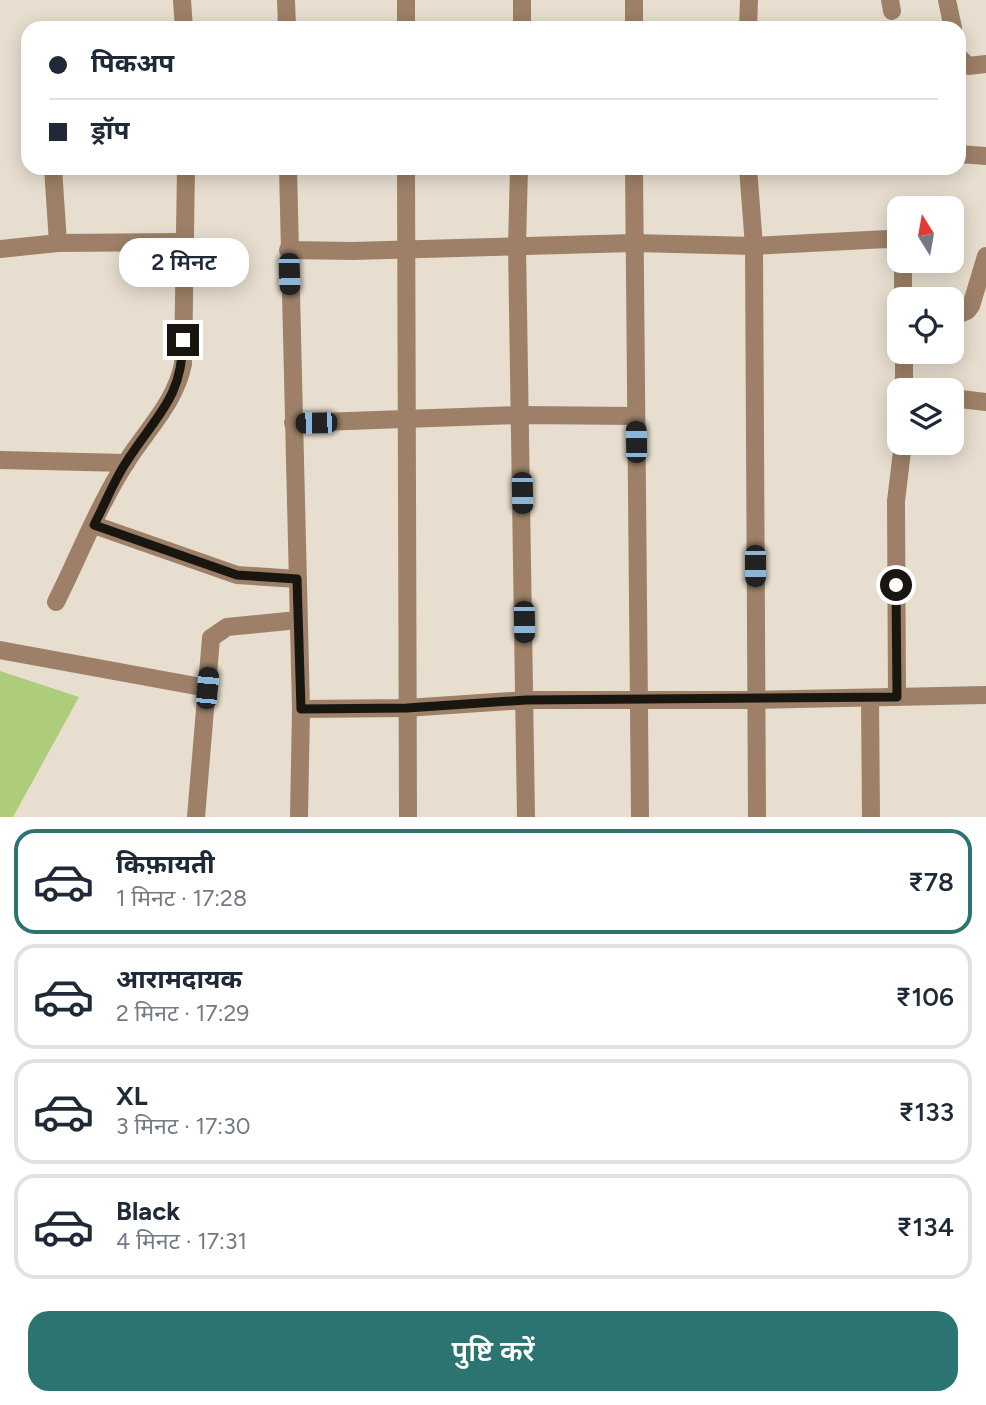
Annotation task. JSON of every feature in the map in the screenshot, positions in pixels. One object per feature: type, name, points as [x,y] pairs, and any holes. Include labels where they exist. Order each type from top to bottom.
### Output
[{"type":"street","points":[[182,0],[184,21]]},
{"type":"street","points":[[286,0],[287,21]]},
{"type":"street","points":[[406,0],[406,21]]},
{"type":"street","points":[[522,0],[522,21]]},
{"type":"street","points":[[634,0],[634,21]]},
{"type":"street","points":[[748,21],[749,0]]},
{"type":"street","points":[[947,0],[952,21]]},
{"type":"street","points":[[966,64],[986,64]]},
{"type":"street","points":[[966,155],[986,156]]},
{"type":"street","points":[[53,175],[58,243]]},
{"type":"street","points":[[56,602],[125,463],[172,398],[179,382],[183,364],[186,175]]},
{"type":"street","points":[[288,175],[301,709],[299,817]]},
{"type":"street","points":[[406,175],[408,817]]},
{"type":"street","points":[[519,175],[517,245],[526,817]]},
{"type":"street","points":[[634,175],[640,817]]},
{"type":"street","points":[[749,175],[754,246],[757,817]]},
{"type":"street","points":[[289,250],[634,243],[754,246],[887,239]]},
{"type":"street","points":[[0,249],[58,243],[184,242]]},
{"type":"street","points":[[964,310],[971,306],[986,257]]},
{"type":"street","points":[[964,399],[986,402]]},
{"type":"street","points":[[293,423],[520,415],[636,416]]},
{"type":"street","points":[[897,697],[896,501],[902,455]]},
{"type":"street","points":[[0,460],[125,463]]},
{"type":"street","points":[[94,525],[237,575],[297,579]]},
{"type":"street","points":[[196,817],[211,638],[227,627],[298,620]]},
{"type":"street","points":[[0,650],[207,688]]},
{"type":"street","points":[[301,709],[407,708],[526,700],[756,700],[986,695]]},
{"type":"street","points":[[870,698],[872,817]]},
{"type":"shaded area","points":[[0,671],[79,697],[13,817],[0,817]]},
{"type":"route","points":[[183,340],[183,364],[172,398],[125,463],[94,525],[237,575],[297,579],[301,709],[407,708],[526,700],[897,697],[896,585]]}]
